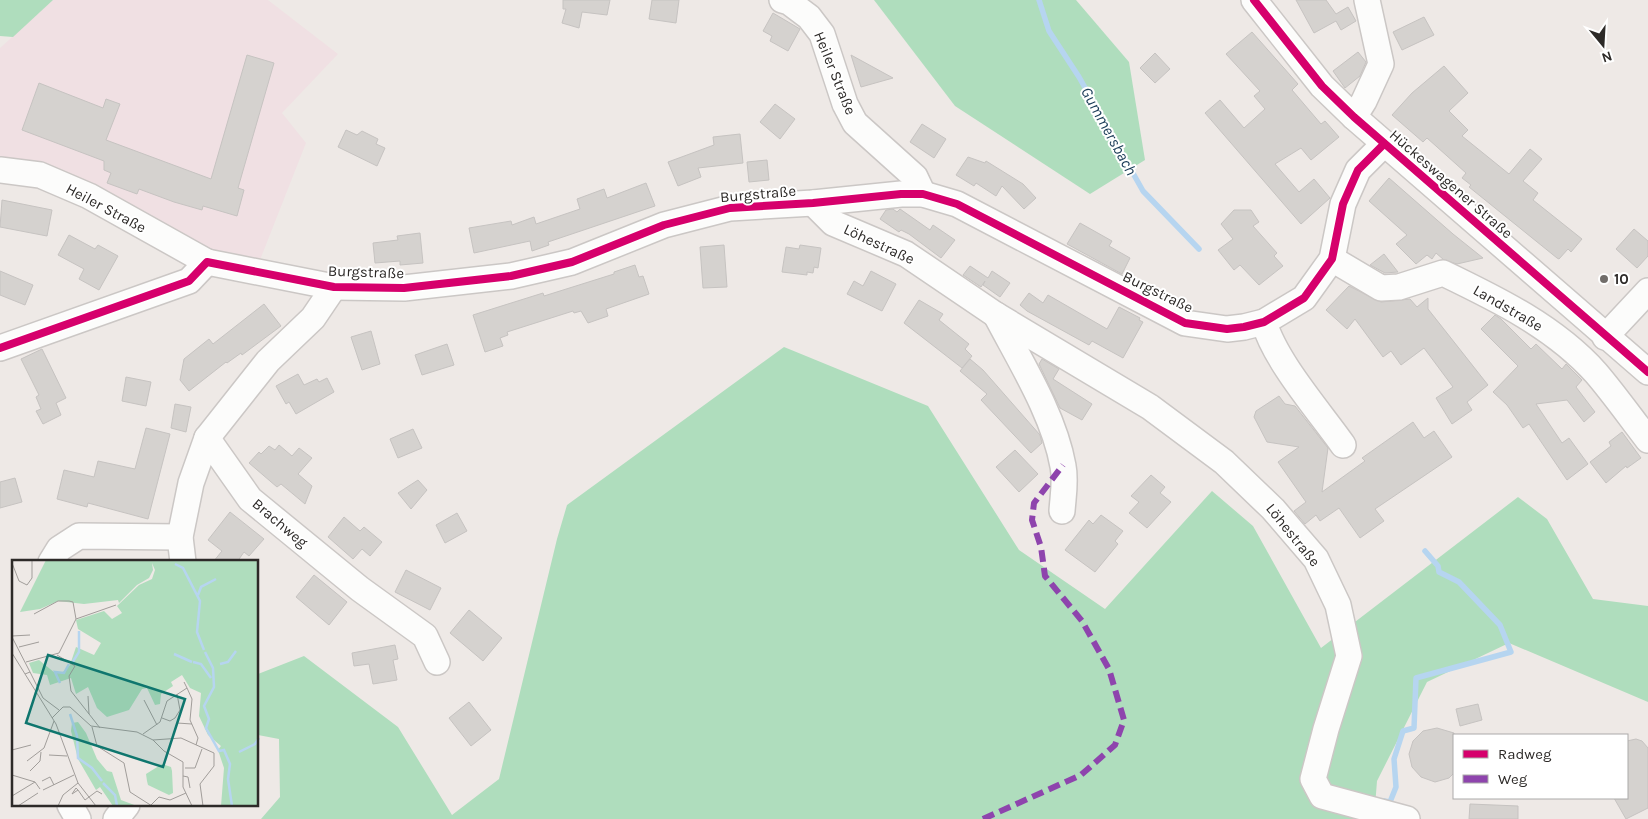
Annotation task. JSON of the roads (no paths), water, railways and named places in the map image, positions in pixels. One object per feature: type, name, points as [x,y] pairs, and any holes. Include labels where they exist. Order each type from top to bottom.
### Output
[{"type":"street","name":"Heiler Straße","points":[[782,0],[789,2],[809,17],[822,34],[845,104],[855,123],[916,176],[923,194]]},
{"type":"street","name":"Hückeswagener Straße","points":[[1254,0],[1322,86],[1354,117],[1605,337],[1648,372]]},
{"type":"street","points":[[1354,117],[1364,101],[1381,64],[1367,0]]},
{"type":"street","name":"Burgstraße","points":[[206,262],[334,287],[404,288],[511,276],[572,262],[664,224],[730,208],[813,203],[901,194],[923,194],[957,204],[1185,323],[1227,329],[1264,322],[1304,298],[1332,259],[1343,204],[1358,170],[1384,144]]},
{"type":"street","name":"Heiler Straße","points":[[0,170],[40,175],[89,196],[206,262]]},
{"type":"street","name":"Löhestraße","points":[[813,203],[833,222],[906,254],[996,315],[1150,408],[1224,462],[1273,508],[1316,559],[1338,605],[1349,656],[1326,729],[1314,779],[1322,796],[1407,819]]},
{"type":"street","name":"Landstraße","points":[[1332,259],[1381,288],[1399,287],[1442,273],[1495,299],[1552,334],[1595,372],[1648,440]]},
{"type":"street","points":[[0,348],[189,281],[206,262]]},
{"type":"street","name":"Burgstraße","points":[[208,438],[268,361],[313,318],[334,287]]},
{"type":"street","points":[[1605,337],[1648,291]]},
{"type":"street","name":"Löhestraße","points":[[996,315],[1039,396],[1058,448],[1065,481],[1062,512]]},
{"type":"street","points":[[1264,322],[1269,338],[1278,354],[1343,445]]},
{"type":"street","points":[[52,560],[60,549],[80,536],[181,549],[191,483],[208,438]]},
{"type":"street","name":"Brachweg","points":[[208,438],[250,498],[360,589],[425,636],[437,662]]},
{"type":"street","points":[[71,806],[78,819]]},
{"type":"street","points":[[116,819],[126,806]]},
{"type":"waterway","name":"Gummersbach","points":[[1039,0],[1049,31],[1079,77],[1143,191],[1199,249]]},
{"type":"waterway","name":"Gummersbach","points":[[1384,801],[1390,802],[1396,787],[1394,759],[1403,731],[1414,728],[1416,678],[1511,652],[1500,625],[1459,582],[1439,572],[1438,566],[1425,551]]},
{"type":"place","name":"10","points":[[1604,279]]}]
